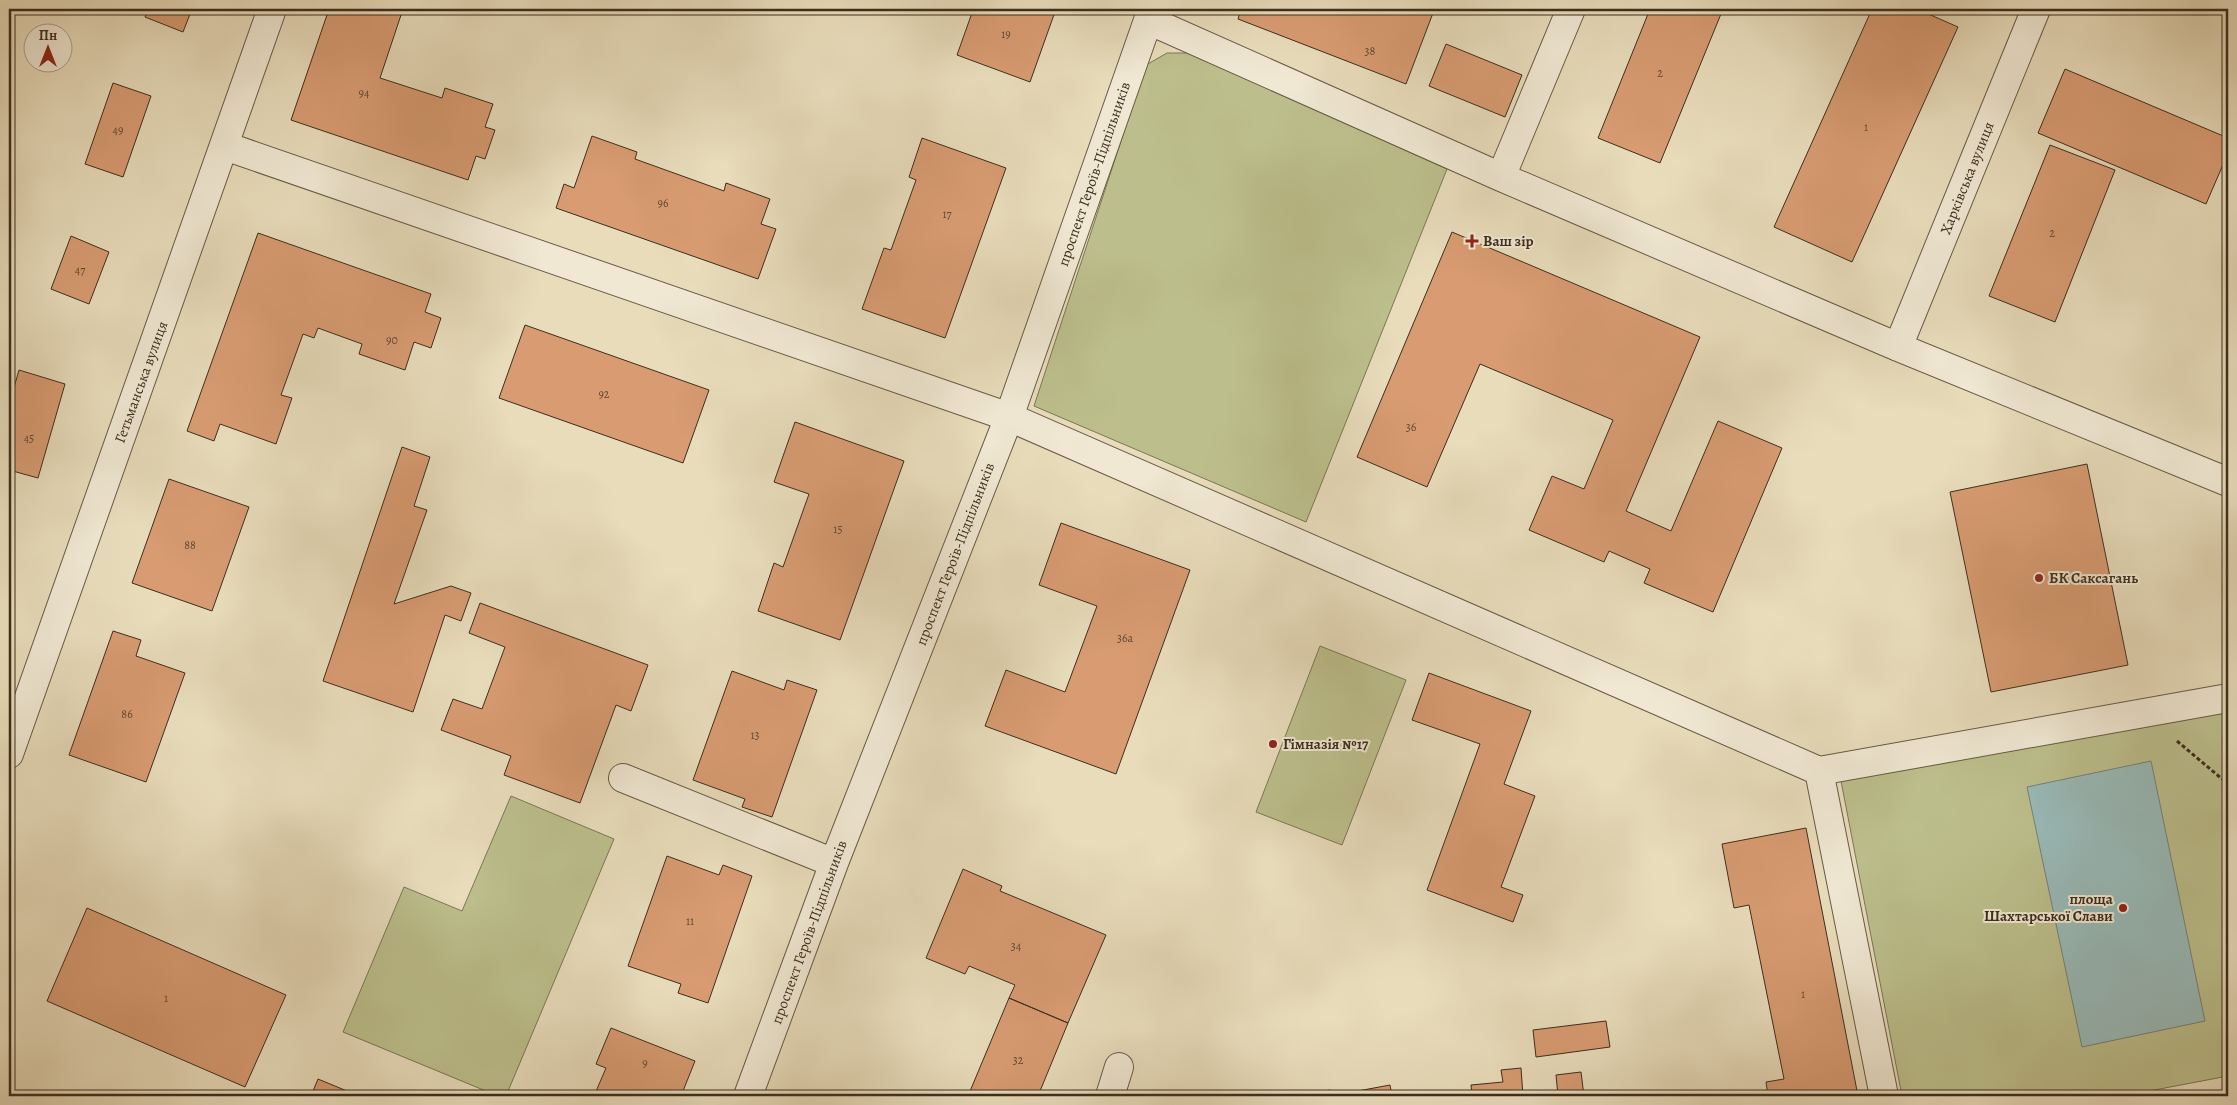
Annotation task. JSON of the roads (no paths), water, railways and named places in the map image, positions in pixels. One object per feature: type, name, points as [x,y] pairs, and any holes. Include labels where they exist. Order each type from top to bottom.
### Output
[{"type":"street","name":"Гетьманська вулиця","points":[[9,754],[272,9]]},
{"type":"street","points":[[1501,177],[1571,9]]},
{"type":"street","name":"Харківська вулиця","points":[[1898,347],[2036,9]]},
{"type":"street","points":[[1150,15],[1501,177],[1898,347],[2228,482]]},
{"type":"street","name":"проспект Героїв-Підпільників","points":[[748,1096],[834,863],[1009,417],[1150,15]]},
{"type":"street","points":[[225,146],[1009,417],[1819,771],[2228,698]]},
{"type":"street","points":[[1819,771],[1884,1096]]},
{"type":"street","points":[[623,778],[834,863]]},
{"type":"street","points":[[1110,1096],[1120,1067]]},
{"type":"water","points":[[2151,761],[2205,1021],[2082,1047],[2027,787]]},
{"type":"place","name":"Ваш зір","points":[[1472,241]]},
{"type":"place","name":"БК Саксагань","points":[[2039,578]]},
{"type":"place","name":"Гімназія №17","points":[[1273,744]]},
{"type":"place","name":"площа Шахтарської Слави","points":[[2123,908]]}]
